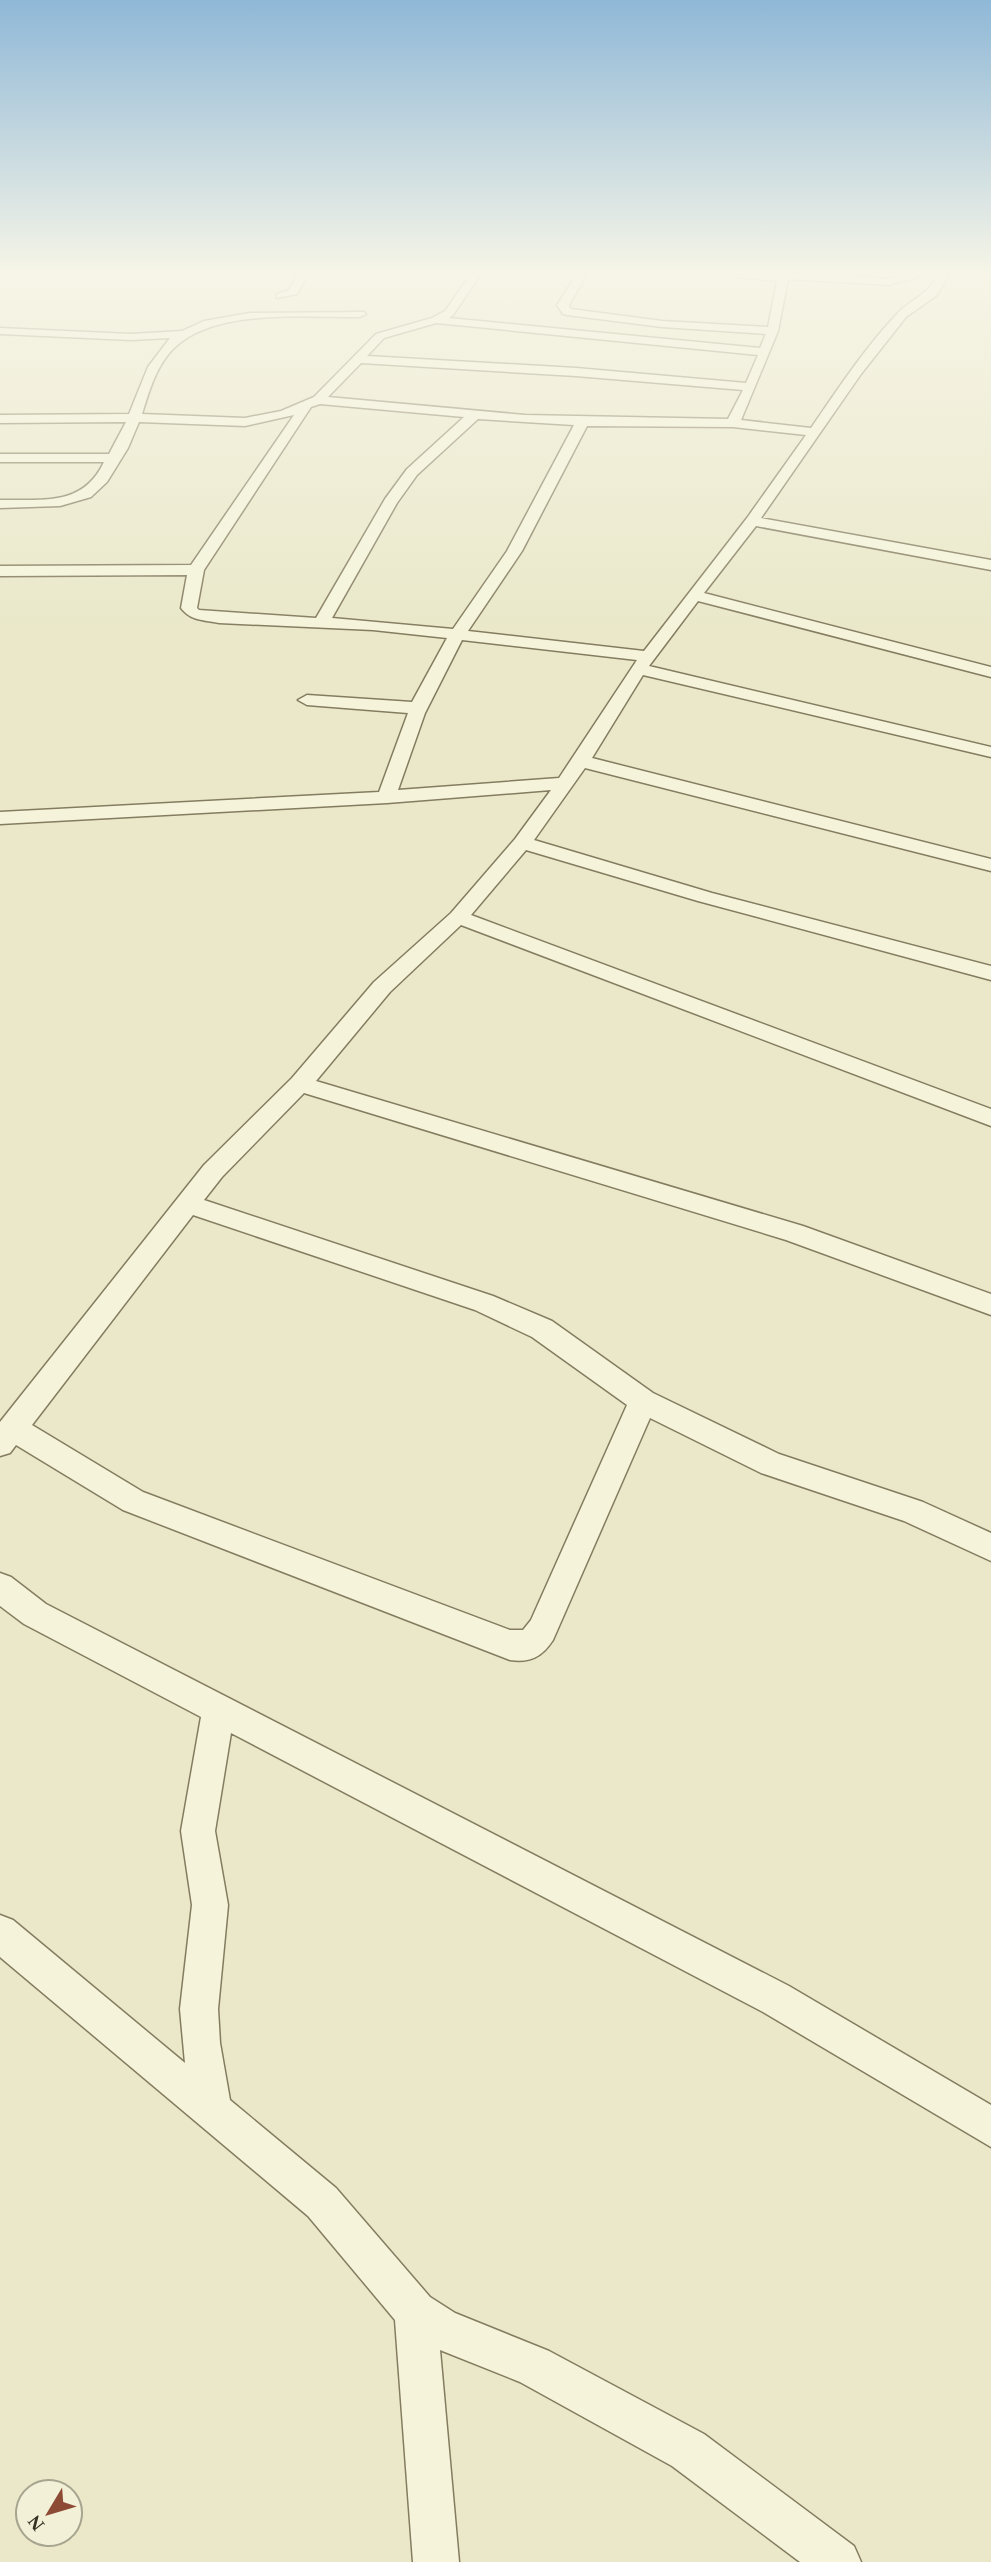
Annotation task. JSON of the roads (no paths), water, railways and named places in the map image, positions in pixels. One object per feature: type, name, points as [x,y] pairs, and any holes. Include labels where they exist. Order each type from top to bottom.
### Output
[{"type":"street","points":[[0,504],[64,501],[81,497],[95,489],[106,477],[113,458],[122,446],[141,394]]},
{"type":"street","points":[[321,394],[312,403],[196,570],[189,608],[194,614],[457,634],[643,662],[991,752]]},
{"type":"street","points":[[733,423],[748,394]]},
{"type":"street","points":[[643,1401],[541,1630],[534,1642],[524,1647],[133,1501],[7,1436],[213,1171],[300,1084],[382,987],[458,917],[522,843],[580,761],[643,662],[752,521],[840,394]]},
{"type":"street","points":[[0,419],[132,418],[245,422],[285,414],[312,403],[582,422],[733,423],[813,432]]},
{"type":"street","points":[[322,622],[390,502],[412,472],[475,414]]},
{"type":"street","points":[[387,797],[417,708],[457,634],[489,592],[534,516],[582,422]]},
{"type":"street","points":[[0,458],[113,458]]},
{"type":"street","points":[[752,521],[991,565]]},
{"type":"street","points":[[0,586],[4,571],[196,570]]},
{"type":"street","points":[[693,595],[991,672]]},
{"type":"street","points":[[307,700],[417,708]]},
{"type":"street","points":[[580,761],[991,865]]},
{"type":"street","points":[[0,818],[387,797],[565,783]]},
{"type":"street","points":[[522,843],[705,897],[991,973]]},
{"type":"street","points":[[458,917],[991,1118]]},
{"type":"street","points":[[300,1084],[794,1233],[991,1306]]},
{"type":"street","points":[[188,1204],[484,1303],[542,1329],[643,1401],[771,1464],[912,1511],[991,1547]]},
{"type":"street","points":[[0,1587],[34,1614],[776,1999],[991,2127]]},
{"type":"street","points":[[212,2108],[199,2020],[210,1905],[198,1831],[219,1710]]},
{"type":"street","points":[[0,1933],[322,2202],[415,2312],[440,2329],[534,2365],[688,2451],[838,2562]]},
{"type":"street","points":[[415,2312],[436,2562]]}]
